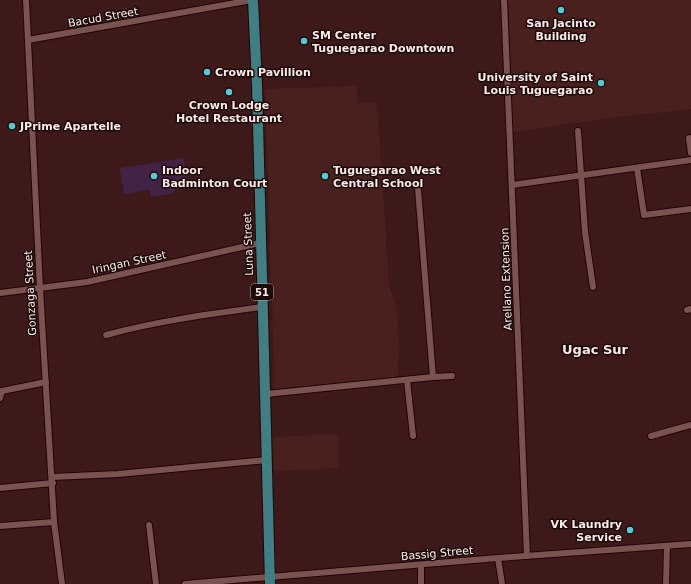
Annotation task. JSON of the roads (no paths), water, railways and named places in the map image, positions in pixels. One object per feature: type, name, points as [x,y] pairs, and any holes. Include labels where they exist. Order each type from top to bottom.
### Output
[{"type":"main road","name":"Luna Street","points":[[253,0],[257,85],[270,580]]},
{"type":"street","name":"Gonzaga Street","points":[[26,0],[40,288],[54,522],[62,584]]},
{"type":"street","name":"Bacud Street","points":[[28,40],[253,0]]},
{"type":"street","name":"Arellano Extension","points":[[504,0],[527,556]]},
{"type":"street","points":[[578,131],[585,232],[593,287]]},
{"type":"street","points":[[689,138],[691,153]]},
{"type":"street","points":[[512,185],[691,160]]},
{"type":"street","points":[[637,168],[644,215],[691,209]]},
{"type":"street","points":[[418,188],[434,377]]},
{"type":"street","name":"Iringan Street","points":[[0,293],[87,282],[260,243]]},
{"type":"street","points":[[106,335],[186,318],[262,307]]},
{"type":"street","points":[[266,394],[452,376]]},
{"type":"street","points":[[407,380],[413,436]]},
{"type":"street","points":[[0,398],[2,391],[46,382]]},
{"type":"street","points":[[651,436],[691,425]]},
{"type":"street","points":[[0,488],[52,480],[267,460]]},
{"type":"street","points":[[0,526],[54,522]]},
{"type":"street","points":[[149,525],[156,584]]},
{"type":"street","name":"Bassig Street","points":[[185,584],[270,580],[498,558],[691,544]]},
{"type":"street","points":[[666,584],[667,546]]},
{"type":"street","points":[[498,558],[502,584]]},
{"type":"street","points":[[421,565],[421,584]]},
{"type":"place","name":"San Jacinto Building","points":[[561,10]]},
{"type":"place","name":"SM Center Tuguegarao Downtown","points":[[304,41]]},
{"type":"place","name":"Crown Pavillion","points":[[207,72]]},
{"type":"place","name":"University of Saint Louis Tuguegarao","points":[[601,83]]},
{"type":"place","name":"Crown Lodge Hotel Restaurant","points":[[229,92]]},
{"type":"place","name":"JPrime Apartelle","points":[[12,126]]},
{"type":"place","name":"Indoor Badminton Court","points":[[154,176]]},
{"type":"place","name":"Tuguegarao West Central School","points":[[325,176]]},
{"type":"place","name":"VK Laundry Service","points":[[630,530]]},
{"type":"district","name":"Ugac Sur","points":[[595,349]]}]
